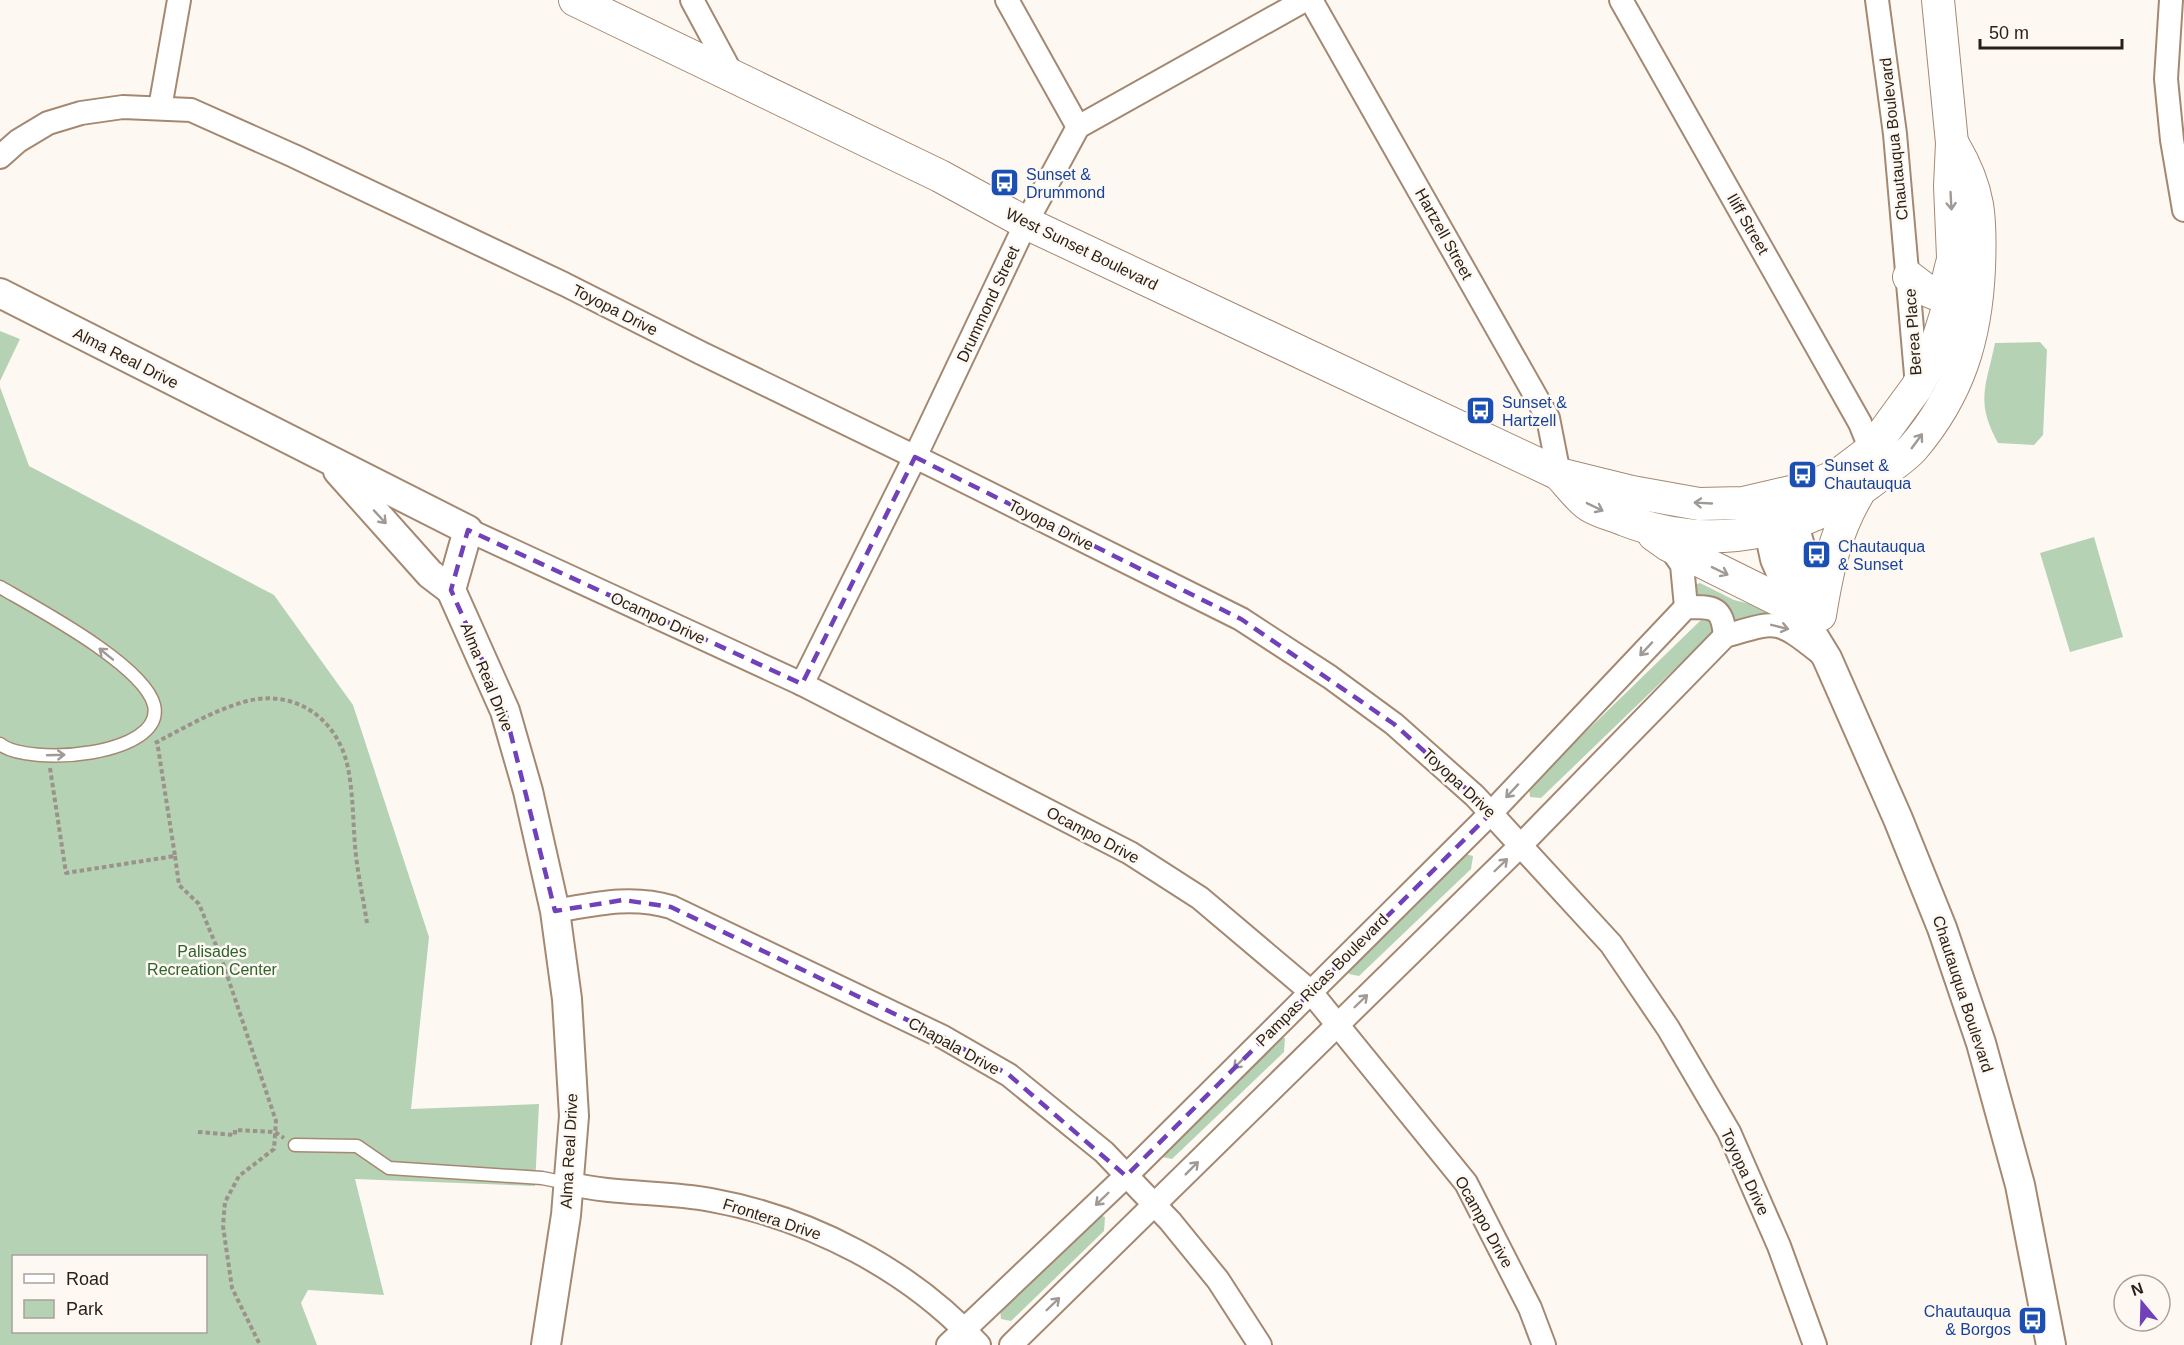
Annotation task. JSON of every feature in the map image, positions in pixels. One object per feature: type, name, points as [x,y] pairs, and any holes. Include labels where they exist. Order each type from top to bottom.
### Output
[{"type":"main road","name":"West Sunset Boulevard","points":[[575,0],[940,176],[1026,224],[1559,474],[1632,492],[1699,504],[1778,512],[1838,475],[1871,450],[1917,387],[1933,356],[1948,308],[1953,257],[1950,186],[1952,143],[1938,0]]},
{"type":"main road","name":"West Sunset Boulevard","points":[[1559,474],[1589,506],[1641,526],[1714,535],[1778,512],[1858,494],[1912,448],[1951,391],[1972,339],[1981,229],[1970,174],[1952,143]]},
{"type":"main road","points":[[1909,277],[1926,290],[1936,294],[1947,288],[1953,257]]},
{"type":"main road","points":[[1641,526],[1668,545],[1809,612],[1844,517],[1858,494]]},
{"type":"street","points":[[160,108],[179,0]]},
{"type":"street","points":[[692,0],[734,78]]},
{"type":"street","points":[[1007,0],[1078,127],[1305,0]]},
{"type":"street","name":"Hartzell Street","points":[[1311,0],[1548,418],[1559,474]]},
{"type":"street","name":"Iliff Street","points":[[1621,0],[1860,423],[1871,450]]},
{"type":"street","name":"Chautauqua Boulevard","points":[[1877,0],[1895,134],[1909,277]]},
{"type":"street","points":[[2171,0],[2166,79],[2172,140],[2184,210]]},
{"type":"street","name":"Toyopa Drive","points":[[0,157],[18,141],[48,123],[81,113],[123,107],[191,110],[294,156],[564,284],[915,457],[1241,620],[1330,677],[1394,724],[1492,812],[1611,944],[1668,1028],[1729,1132],[1779,1246],[1815,1345]]},
{"type":"street","name":"Drummond Street","points":[[802,684],[915,457],[1026,224],[1078,127]]},
{"type":"street","name":"Berea Place","points":[[1909,277],[1917,387]]},
{"type":"street","name":"Alma Real Drive","points":[[0,293],[468,530]]},
{"type":"street","points":[[326,459],[430,574],[451,590],[468,530]]},
{"type":"street","name":"Chautauqua Boulevard","points":[[1778,512],[1775,558],[1809,612],[1898,819],[1933,906],[1981,1043],[2020,1185],[2050,1345]]},
{"type":"street","name":"Ocampo Drive","points":[[468,530],[802,684],[1130,853],[1200,898],[1310,991],[1466,1184],[1530,1308],[1544,1345]]},
{"type":"street","points":[[1668,545],[1682,566],[1686,607],[1708,607],[1718,611],[1723,620],[1725,636]]},
{"type":"street","name":"Alma Real Drive","points":[[451,590],[505,711],[528,792],[555,911],[567,999],[574,1116],[566,1215],[546,1345]]},
{"type":"street","name":"Pampas Ricas Boulevard","points":[[948,1345],[972,1337],[1126,1176],[1492,812],[1686,607]]},
{"type":"street","points":[[1011,1345],[1521,845],[1725,636],[1752,627],[1775,624],[1788,628],[1827,658]]},
{"type":"street","name":"Chapala Drive","points":[[555,911],[623,900],[653,902],[671,907],[943,1037],[1009,1076],[1104,1152],[1154,1205],[1218,1280],[1260,1345]]},
{"type":"street","name":"Frontera Drive","points":[[567,1183],[600,1191],[666,1194],[712,1200],[763,1213],[814,1231],[876,1262],[939,1307],[972,1337]]},
{"type":"lane","points":[[0,587],[82,635],[139,681],[154,704],[154,716],[152,726],[135,739],[92,752],[51,756],[9,751],[0,744]]},
{"type":"lane","points":[[295,1145],[357,1146],[389,1168],[542,1178],[567,1183]]},
{"type":"path","points":[[207,716],[247,701],[277,698],[309,707],[326,724],[339,743],[348,766],[355,848],[367,922]]},
{"type":"path","points":[[157,741],[179,885],[199,904],[222,960],[276,1121],[274,1149],[239,1176],[225,1202],[223,1226],[232,1288],[260,1345]]},
{"type":"path","points":[[50,768],[66,873],[175,856]]},
{"type":"path","points":[[198,1132],[235,1135],[235,1130],[275,1132]]},
{"type":"highlighted area","points":[[915,457],[1241,619],[1394,724],[1492,812],[1126,1176],[1009,1075],[943,1037],[671,907],[623,900],[555,911],[505,711],[451,590],[468,530],[802,684]]},
{"type":"green space","points":[[0,331],[20,339],[0,381]]},
{"type":"green space","points":[[2040,342],[2047,350],[2043,435],[2034,445],[1998,443],[1987,416],[1984,394],[1995,343]]},
{"type":"green space","name":"Palisades Recreation Center","points":[[0,387],[29,466],[274,595],[353,705],[429,937],[411,1109],[539,1104],[535,1186],[355,1179],[384,1295],[308,1290],[301,1303],[317,1345],[0,1345]]},
{"type":"green space","points":[[2094,537],[2123,637],[2070,652],[2040,553]]},
{"type":"green space","points":[[1700,583],[1734,600],[1766,608],[1767,615],[1738,626],[1692,598],[1691,586]]},
{"type":"green space","points":[[1708,617],[1716,624],[1713,632],[1541,798],[1530,797],[1529,787],[1702,619]]},
{"type":"green space","points":[[1466,854],[1473,856],[1471,869],[1359,976],[1349,974],[1347,969],[1460,856]]},
{"type":"green space","points":[[1279,1037],[1285,1038],[1284,1052],[1172,1159],[1162,1157],[1160,1152]]},
{"type":"green space","points":[[1099,1215],[1105,1217],[1104,1231],[1011,1321],[1001,1319],[1000,1309]]},
{"type":"place","name":"Sunset & Drummond","points":[[1005,183]]},
{"type":"place","name":"Sunset & Hartzell","points":[[1481,411]]},
{"type":"place","name":"Sunset & Chautauqua","points":[[1803,474]]},
{"type":"place","name":"Chautauqua & Sunset","points":[[1817,555]]},
{"type":"place","name":"Chautauqua & Borgos","points":[[2032,1320]]}]
